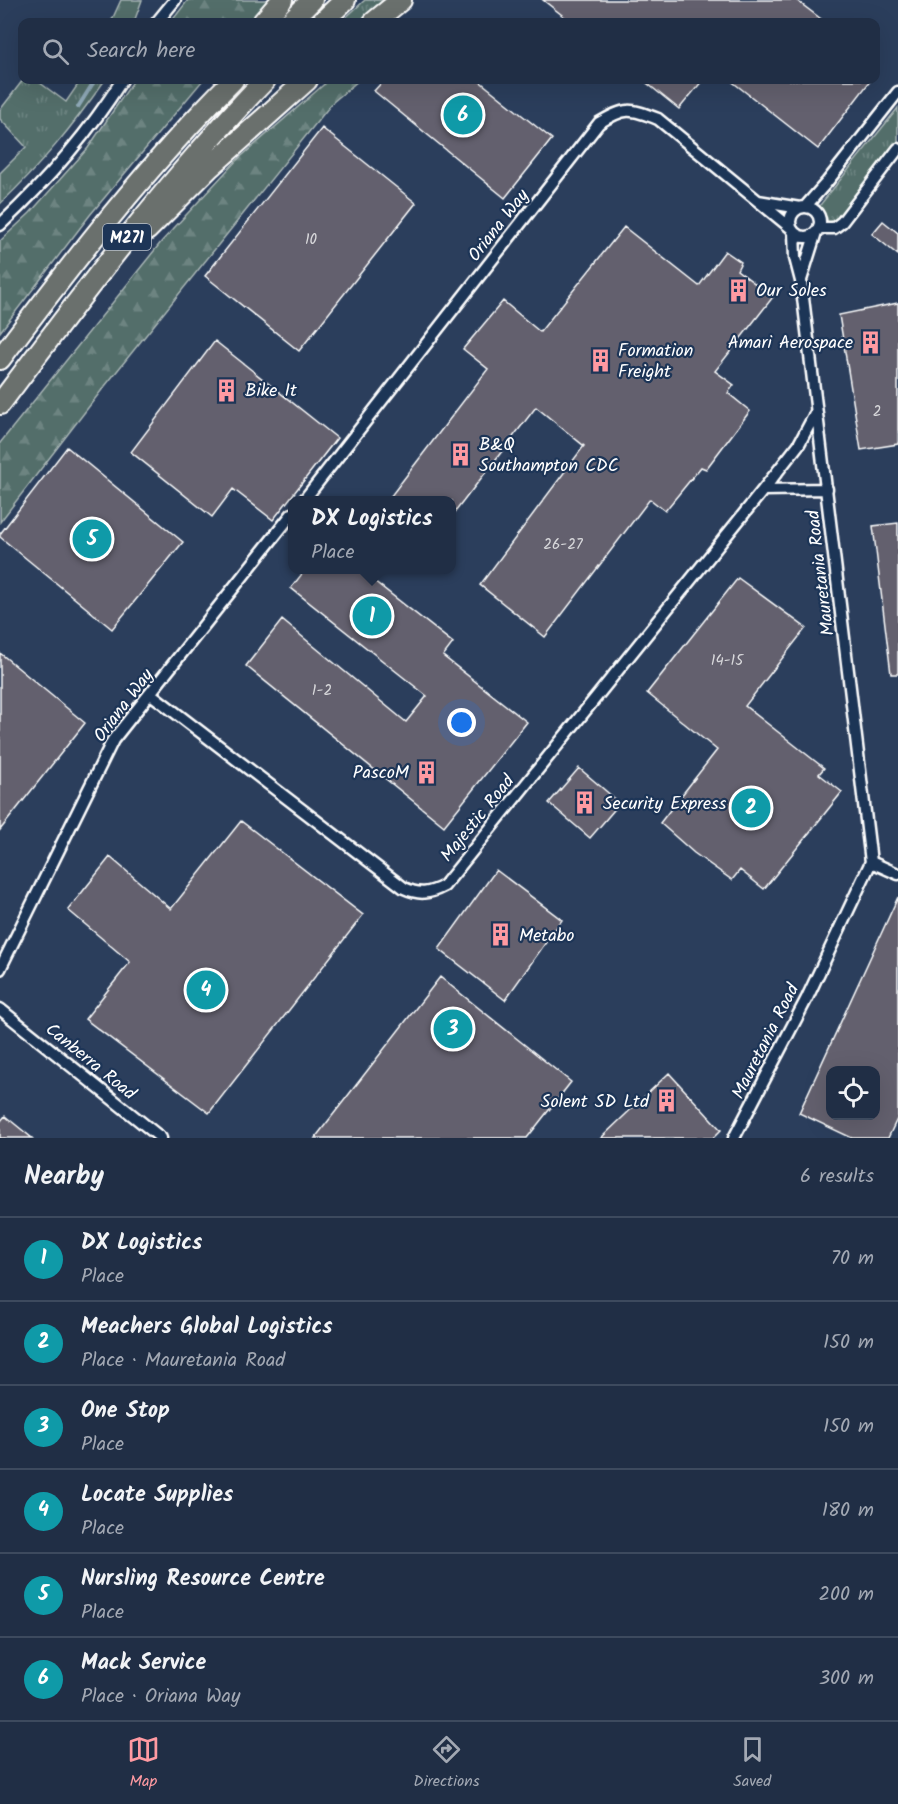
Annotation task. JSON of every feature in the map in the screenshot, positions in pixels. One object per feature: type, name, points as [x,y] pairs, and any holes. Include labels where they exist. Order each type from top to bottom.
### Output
[{"type":"highway","points":[[266,18],[282,0]]},
{"type":"highway","points":[[294,18],[312,0]]},
{"type":"highway","points":[[326,18],[345,0]]},
{"type":"highway","points":[[379,18],[401,0]]},
{"type":"highway","name":"M271","points":[[187,126],[216,84]]},
{"type":"highway","name":"M271","points":[[0,359],[129,194],[187,126],[229,84]]},
{"type":"highway","name":"M271","points":[[0,404],[141,220],[221,125],[261,84]]},
{"type":"highway","name":"M271","points":[[87,291],[210,167],[303,84]]},
{"type":"street","points":[[160,18],[175,0]]},
{"type":"street","points":[[0,225],[67,157],[119,84]]},
{"type":"street","points":[[898,92],[827,182],[803,208],[792,214],[790,219],[792,230],[798,235],[807,237],[817,230],[834,228],[842,222],[898,149]]},
{"type":"street","name":"Oriana Way","points":[[308,496],[599,123],[618,112],[635,110],[658,119],[792,230]]},
{"type":"street","name":"Oriana Way","points":[[758,201],[803,208]]},
{"type":"street","points":[[803,208],[817,214],[819,219],[817,230]]},
{"type":"street","name":"Mauretania Road","points":[[734,1138],[807,998],[871,862],[801,281],[795,258],[792,230]]},
{"type":"street","name":"Mauretania Road","points":[[801,281],[817,230]]},
{"type":"street","name":"Majestic Road","points":[[151,694],[404,888],[414,893],[425,894],[434,891],[444,886],[763,490],[799,444],[816,412]]},
{"type":"street","points":[[763,490],[826,489]]},
{"type":"street","name":"Oriana Way","points":[[0,969],[113,740],[288,519]]},
{"type":"street","points":[[871,862],[898,874]]},
{"type":"street","name":"Canberra Road","points":[[0,1009],[161,1138]]},
{"type":"green space","points":[[121,0],[142,0],[135,18],[113,18]]},
{"type":"green space","points":[[188,0],[271,0],[255,18],[174,18]]},
{"type":"green space","points":[[365,0],[387,0],[364,18],[345,18]]},
{"type":"green space","points":[[20,84],[41,84],[66,102],[78,84],[102,84],[56,145],[0,204],[0,173],[26,147],[0,119],[0,110]]},
{"type":"green space","points":[[131,84],[200,84],[90,215],[0,332],[0,241],[30,213],[88,148]]},
{"type":"green space","points":[[324,84],[354,84],[333,102],[101,391],[0,522],[0,443],[162,241],[236,161]]},
{"type":"green space","points":[[898,108],[898,142],[844,213],[834,223],[828,224],[827,218],[819,208],[820,205]]},
{"type":"building","points":[[543,0],[796,0],[820,18],[566,18]]},
{"type":"building","points":[[380,84],[483,84],[552,139],[505,198],[374,91]]},
{"type":"building","points":[[648,84],[700,84],[679,109]]},
{"type":"building","points":[[735,84],[868,84],[818,149]]},
{"type":"building","points":[[322,128],[416,203],[299,351],[205,276]]},
{"type":"building","points":[[883,221],[898,233],[898,255],[872,234]]},
{"type":"building","name":"Formation Freight","points":[[624,227],[699,286],[725,251],[741,262],[737,270],[773,297],[715,371],[734,385],[728,393],[750,411],[706,469],[701,467],[665,511],[650,499],[545,637],[480,585],[584,446],[536,407],[456,511],[456,496],[391,496],[488,369],[463,349],[503,301],[540,332]]},
{"type":"building","points":[[898,303],[898,444],[861,450],[839,315]]},
{"type":"building","name":"Bike It","points":[[215,341],[337,438],[292,496],[288,496],[288,501],[273,520],[233,489],[212,517],[131,452]]},
{"type":"building","points":[[67,447],[183,542],[112,629],[0,537]]},
{"type":"building","points":[[898,523],[898,674],[891,674],[873,526]]},
{"type":"building","points":[[302,574],[365,574],[453,643],[443,656],[527,722],[444,826],[246,666],[282,620],[406,722],[427,696],[291,588]]},
{"type":"building","points":[[738,578],[806,628],[745,706],[824,768],[819,774],[842,792],[764,889],[740,870],[732,880],[694,853],[660,823],[717,750],[647,693]]},
{"type":"building","points":[[0,653],[85,723],[0,830]]},
{"type":"building","name":"Security Express","points":[[579,768],[620,803],[590,838],[549,803]]},
{"type":"building","points":[[241,821],[363,915],[209,1113],[85,1019],[130,962],[68,910],[110,857],[171,909]]},
{"type":"building","name":"Metabo","points":[[496,870],[562,920],[505,1000],[439,949]]},
{"type":"building","points":[[898,897],[898,1117],[888,1138],[852,1138],[799,1113]]},
{"type":"building","points":[[440,977],[571,1082],[527,1138],[315,1138]]},
{"type":"building","name":"Solent SD Ltd","points":[[669,1073],[721,1130],[713,1138],[601,1138]]},
{"type":"building","points":[[5,1116],[32,1138],[0,1138],[0,1122]]},
{"type":"waterway","points":[[78,107],[92,84]]},
{"type":"place","name":"Mack Service","points":[[463,115]]},
{"type":"place","name":"Our Soles","points":[[738,290]]},
{"type":"place","name":"Amari Aerospace","points":[[871,342]]},
{"type":"place","name":"Formation Freight","points":[[600,360]]},
{"type":"place","name":"Bike It","points":[[227,390]]},
{"type":"place","name":"B&Q Southampton CDC","points":[[461,454]]},
{"type":"place","name":"Nursling Resource Centre","points":[[92,539]]},
{"type":"place","name":"DX Logistics","points":[[372,616]]},
{"type":"place","name":"PascoM","points":[[427,772]]},
{"type":"place","name":"Security Express","points":[[585,803]]},
{"type":"place","name":"Meachers Global Logistics","points":[[751,808]]},
{"type":"place","name":"Metabo","points":[[501,935]]},
{"type":"place","name":"Locate Supplies","points":[[206,990]]},
{"type":"place","name":"One Stop","points":[[453,1029]]},
{"type":"place","name":"Solent SD Ltd","points":[[667,1101]]}]
